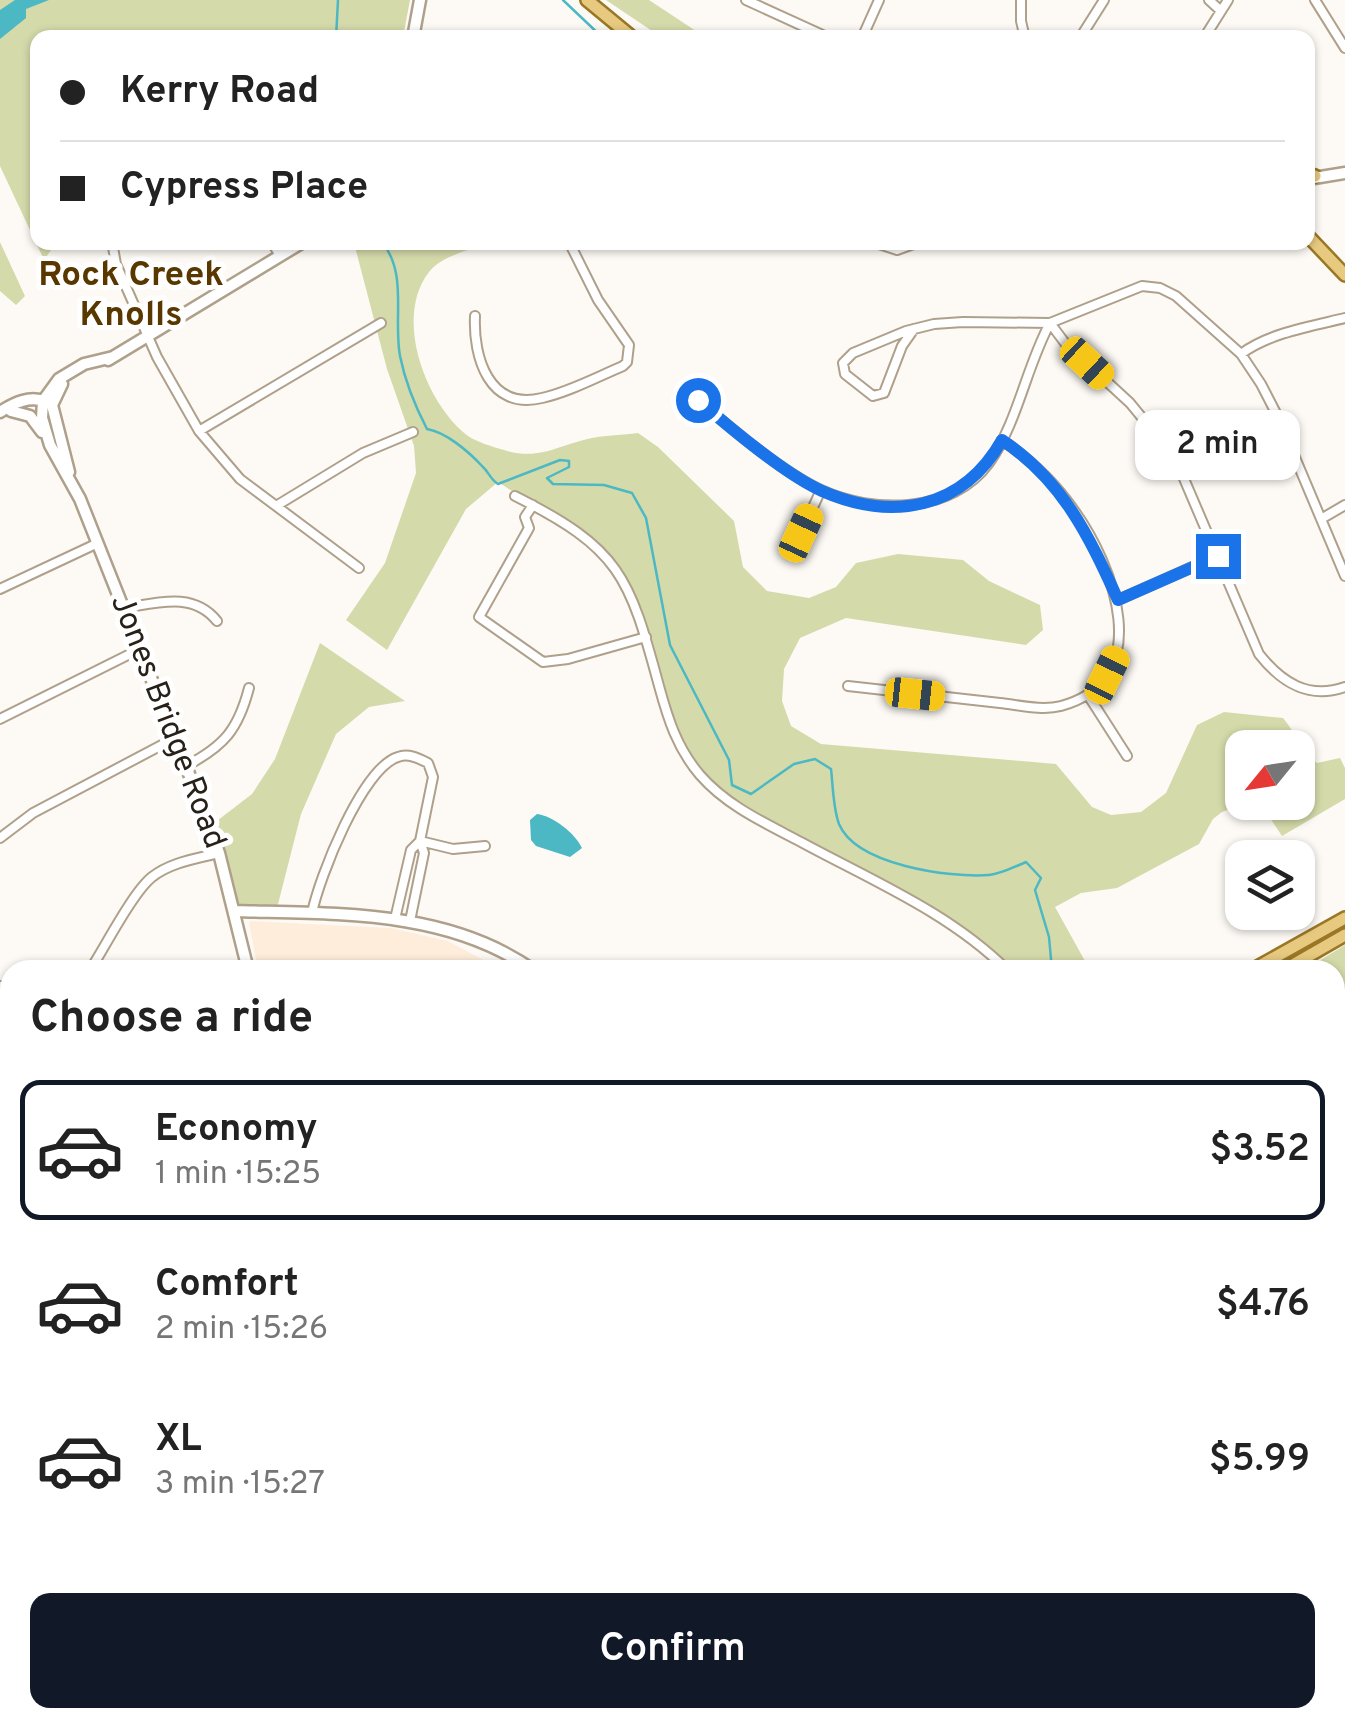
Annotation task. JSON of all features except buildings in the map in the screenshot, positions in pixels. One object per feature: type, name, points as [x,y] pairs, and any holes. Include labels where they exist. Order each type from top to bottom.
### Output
[{"type":"main road","points":[[415,30],[420,0]]},
{"type":"main road","points":[[587,0],[623,30]]},
{"type":"main road","points":[[1315,176],[1345,173]]},
{"type":"main road","points":[[1315,243],[1342,272],[1345,283]]},
{"type":"main road","points":[[5,410],[45,404],[64,382],[149,337],[290,250]]},
{"type":"main road","points":[[5,410],[84,364],[113,358]]},
{"type":"main road","points":[[45,404],[59,379]]},
{"type":"main road","name":"Jones Bridge Road","points":[[45,404],[42,418],[50,445],[71,478]]},
{"type":"main road","name":"Jones Bridge Road","points":[[45,404],[219,853],[246,960]]},
{"type":"main road","points":[[5,410],[35,420],[50,445]]},
{"type":"main road","points":[[234,910],[410,921],[448,930],[514,960]]},
{"type":"main road","points":[[1270,960],[1345,918]]},
{"type":"main road","points":[[1301,960],[1345,934]]},
{"type":"street","points":[[746,0],[812,30]]},
{"type":"street","points":[[866,30],[880,0]]},
{"type":"street","points":[[1021,0],[1023,30]]},
{"type":"street","points":[[1085,30],[1104,0]]},
{"type":"street","points":[[1209,0],[1221,11]]},
{"type":"street","points":[[1209,30],[1228,0]]},
{"type":"street","points":[[1315,0],[1345,48]]},
{"type":"street","points":[[113,250],[116,264],[175,393],[199,431],[240,479],[359,568]]},
{"type":"street","points":[[277,250],[280,256]]},
{"type":"street","points":[[475,316],[476,351],[484,375],[507,396],[520,400],[544,398],[628,362],[629,345],[598,300],[572,250]]},
{"type":"street","points":[[914,330],[902,346],[884,393],[873,396],[842,370],[846,358],[853,353],[914,330],[963,322],[1050,324],[1142,286],[1160,288],[1176,296],[1241,354],[1278,417],[1345,576]]},
{"type":"street","points":[[1241,354],[1267,341],[1345,318]]},
{"type":"street","points":[[199,431],[380,323]]},
{"type":"street","points":[[698,400],[820,490],[880,506],[931,502],[955,493],[988,464],[1002,440],[1038,345],[1050,324]]},
{"type":"street","points":[[1050,324],[1130,403],[1162,442],[1182,474],[1259,654],[1274,674],[1308,690],[1321,692],[1345,687]]},
{"type":"street","points":[[276,506],[363,453],[413,432]]},
{"type":"street","points":[[848,686],[1050,708],[1088,694],[1107,675],[1118,653],[1118,600],[1073,508],[1002,440]]},
{"type":"street","points":[[801,533],[820,490]]},
{"type":"street","points":[[515,496],[567,524],[610,560],[633,596],[668,721],[681,750],[713,788],[748,814],[944,920],[997,960]]},
{"type":"street","points":[[533,505],[525,517],[529,528],[479,617],[543,662],[646,637]]},
{"type":"street","points":[[1321,519],[1345,505]]},
{"type":"street","points":[[0,589],[98,543]]},
{"type":"street","points":[[1118,600],[1218,556]]},
{"type":"street","points":[[124,608],[186,601],[208,609],[217,621]]},
{"type":"street","points":[[0,719],[140,649]]},
{"type":"street","points":[[186,766],[225,742],[245,705],[249,688]]},
{"type":"street","points":[[1088,694],[1127,756]]},
{"type":"street","points":[[0,838],[34,814],[174,738]]},
{"type":"street","points":[[312,913],[351,808],[388,762],[397,757],[417,758],[432,769],[433,777],[420,841],[424,853],[410,921]]},
{"type":"street","points":[[420,841],[453,848],[484,846]]},
{"type":"street","points":[[396,919],[410,850],[420,841]]},
{"type":"street","points":[[97,960],[139,890],[152,877],[177,863],[219,853]]},
{"type":"shaded area","points":[[249,923],[391,928],[448,941],[483,960],[256,960]]},
{"type":"green space","points":[[0,0],[410,0],[404,30],[30,30],[30,230],[0,166]]},
{"type":"green space","points":[[606,0],[649,0],[694,30],[651,30]]},
{"type":"green space","points":[[0,242],[25,296],[16,305],[0,291]]},
{"type":"green space","points":[[356,250],[469,250],[434,266],[419,291],[414,313],[414,336],[428,382],[453,422],[468,436],[500,449],[528,454],[592,438],[638,433],[658,447],[734,521],[743,567],[767,591],[809,598],[836,587],[856,563],[898,554],[963,560],[989,581],[1040,605],[1043,630],[1026,645],[846,618],[800,638],[784,669],[782,701],[791,726],[821,744],[1056,764],[1092,807],[1111,815],[1141,812],[1166,793],[1197,725],[1224,712],[1283,718],[1291,730],[1225,730],[1225,811],[1213,819],[1199,844],[1117,888],[1081,893],[1055,907],[1084,960],[995,960],[956,928],[726,800],[681,750],[633,596],[594,544],[498,482],[466,509],[387,650],[346,620],[385,563],[416,473],[414,446],[387,369]]},
{"type":"green space","points":[[320,643],[405,701],[369,707],[336,734],[301,814],[276,912],[234,911],[209,827],[252,794],[275,759]]},
{"type":"green space","points":[[1340,758],[1345,768],[1345,799],[1315,817],[1315,761]]},
{"type":"green space","points":[[1271,820],[1309,820],[1282,836]]},
{"type":"green space","points":[[1345,945],[1345,960],[1320,960]]},
{"type":"water","points":[[15,0],[49,0],[26,9],[26,18],[0,39],[0,10]]},
{"type":"water","points":[[537,814],[563,826],[582,848],[570,857],[536,846],[531,840],[530,820]]},
{"type":"waterway","points":[[336,30],[338,0]]},
{"type":"waterway","points":[[563,0],[595,30]]},
{"type":"waterway","points":[[387,250],[397,282],[402,365],[427,429],[457,443],[498,484],[560,460],[569,461],[569,467],[547,478],[553,484],[604,485],[632,493],[646,518],[670,645],[729,760],[732,785],[751,794],[794,764],[815,759],[831,769],[839,824],[864,850],[905,866],[951,874],[994,874],[1026,862],[1041,878],[1035,890],[1049,937],[1051,960]]},
{"type":"district","name":"Rock Creek Knolls","points":[[131,296]]},
{"type":"route","points":[[698,400],[820,490],[880,506],[931,502],[955,493],[988,464],[1002,440],[1073,508],[1118,600],[1218,556]]}]
